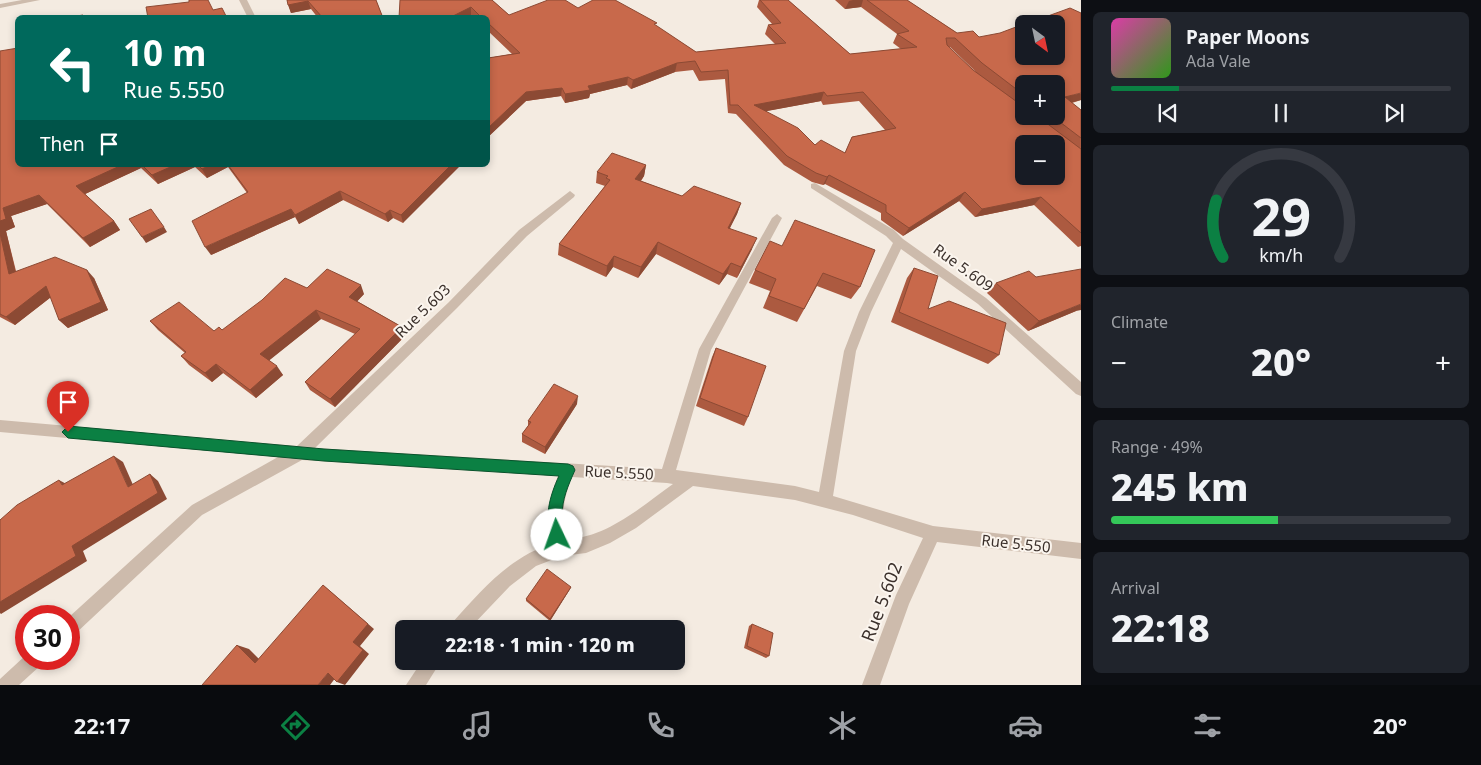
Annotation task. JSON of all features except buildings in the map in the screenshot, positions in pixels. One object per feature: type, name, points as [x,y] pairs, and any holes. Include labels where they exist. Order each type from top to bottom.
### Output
[{"type":"street","points":[[0,6],[36,0]]},
{"type":"street","points":[[243,0],[250,15]]},
{"type":"street","name":"Rue 5.609","points":[[815,186],[890,233],[899,242],[982,301],[1081,390]]},
{"type":"street","name":"Rue 5.603","points":[[80,618],[197,510],[300,453],[453,305],[523,233],[570,195]]},
{"type":"street","points":[[667,476],[705,350],[777,218]]},
{"type":"street","points":[[826,501],[850,351],[865,312],[899,242]]},
{"type":"street","name":"Rue 5.550","points":[[0,426],[300,453],[667,476],[743,485],[826,501],[933,534],[1081,551]]},
{"type":"street","points":[[564,547],[557,535],[555,518],[557,494],[568,470]]},
{"type":"street","points":[[466,620],[509,575],[540,556],[564,547],[576,549],[593,543],[691,479]]},
{"type":"street","name":"Rue 5.602","points":[[871,685],[902,601],[933,534]]},
{"type":"street","points":[[6,685],[23,670]]},
{"type":"street","points":[[415,685],[426,670]]},
{"type":"route","points":[[68,432],[324,455],[568,470],[557,494],[555,518],[557,535]]}]
